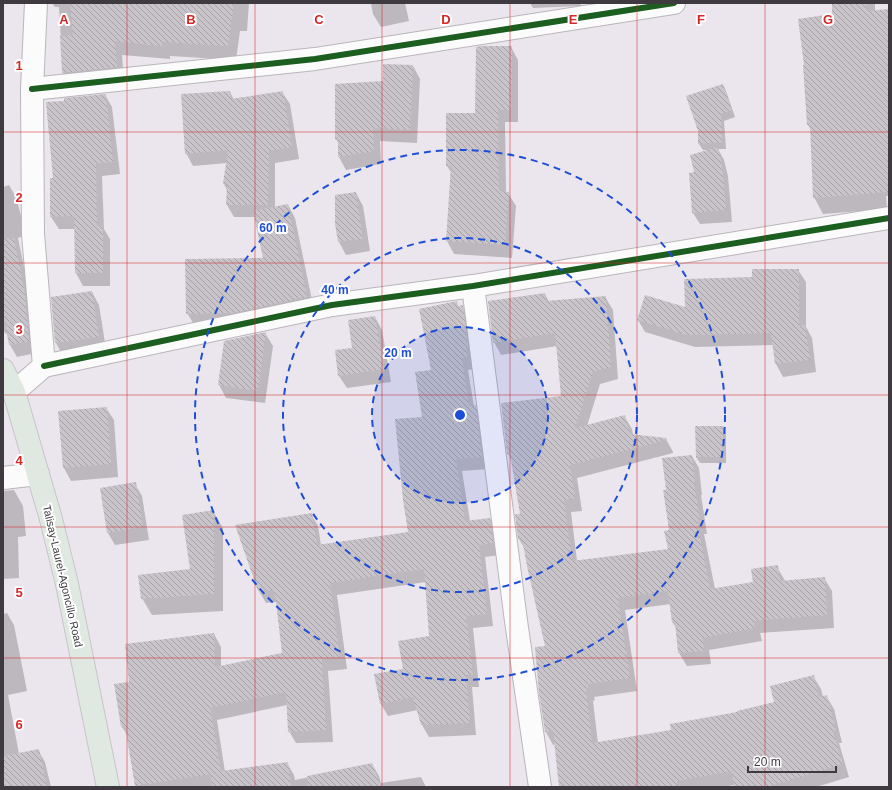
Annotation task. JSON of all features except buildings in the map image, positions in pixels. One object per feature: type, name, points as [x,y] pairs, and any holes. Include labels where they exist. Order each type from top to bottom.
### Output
[{"type":"main road","name":"Talisay-Laurel-Agoncillo Road","points":[[3,370],[14,392],[51,519],[108,787]]},
{"type":"street","points":[[36,3],[32,89],[33,234],[44,366]]},
{"type":"street","points":[[32,89],[315,59],[674,3]]},
{"type":"street","points":[[14,392],[44,366],[332,305],[473,286],[889,218]]},
{"type":"street","points":[[473,286],[516,621],[540,787]]},
{"type":"street","points":[[3,478],[38,474]]},
{"type":"cycle path","points":[[32,89],[315,59],[674,3]]},
{"type":"cycle path","points":[[44,366],[332,305],[473,286],[889,218]]}]
